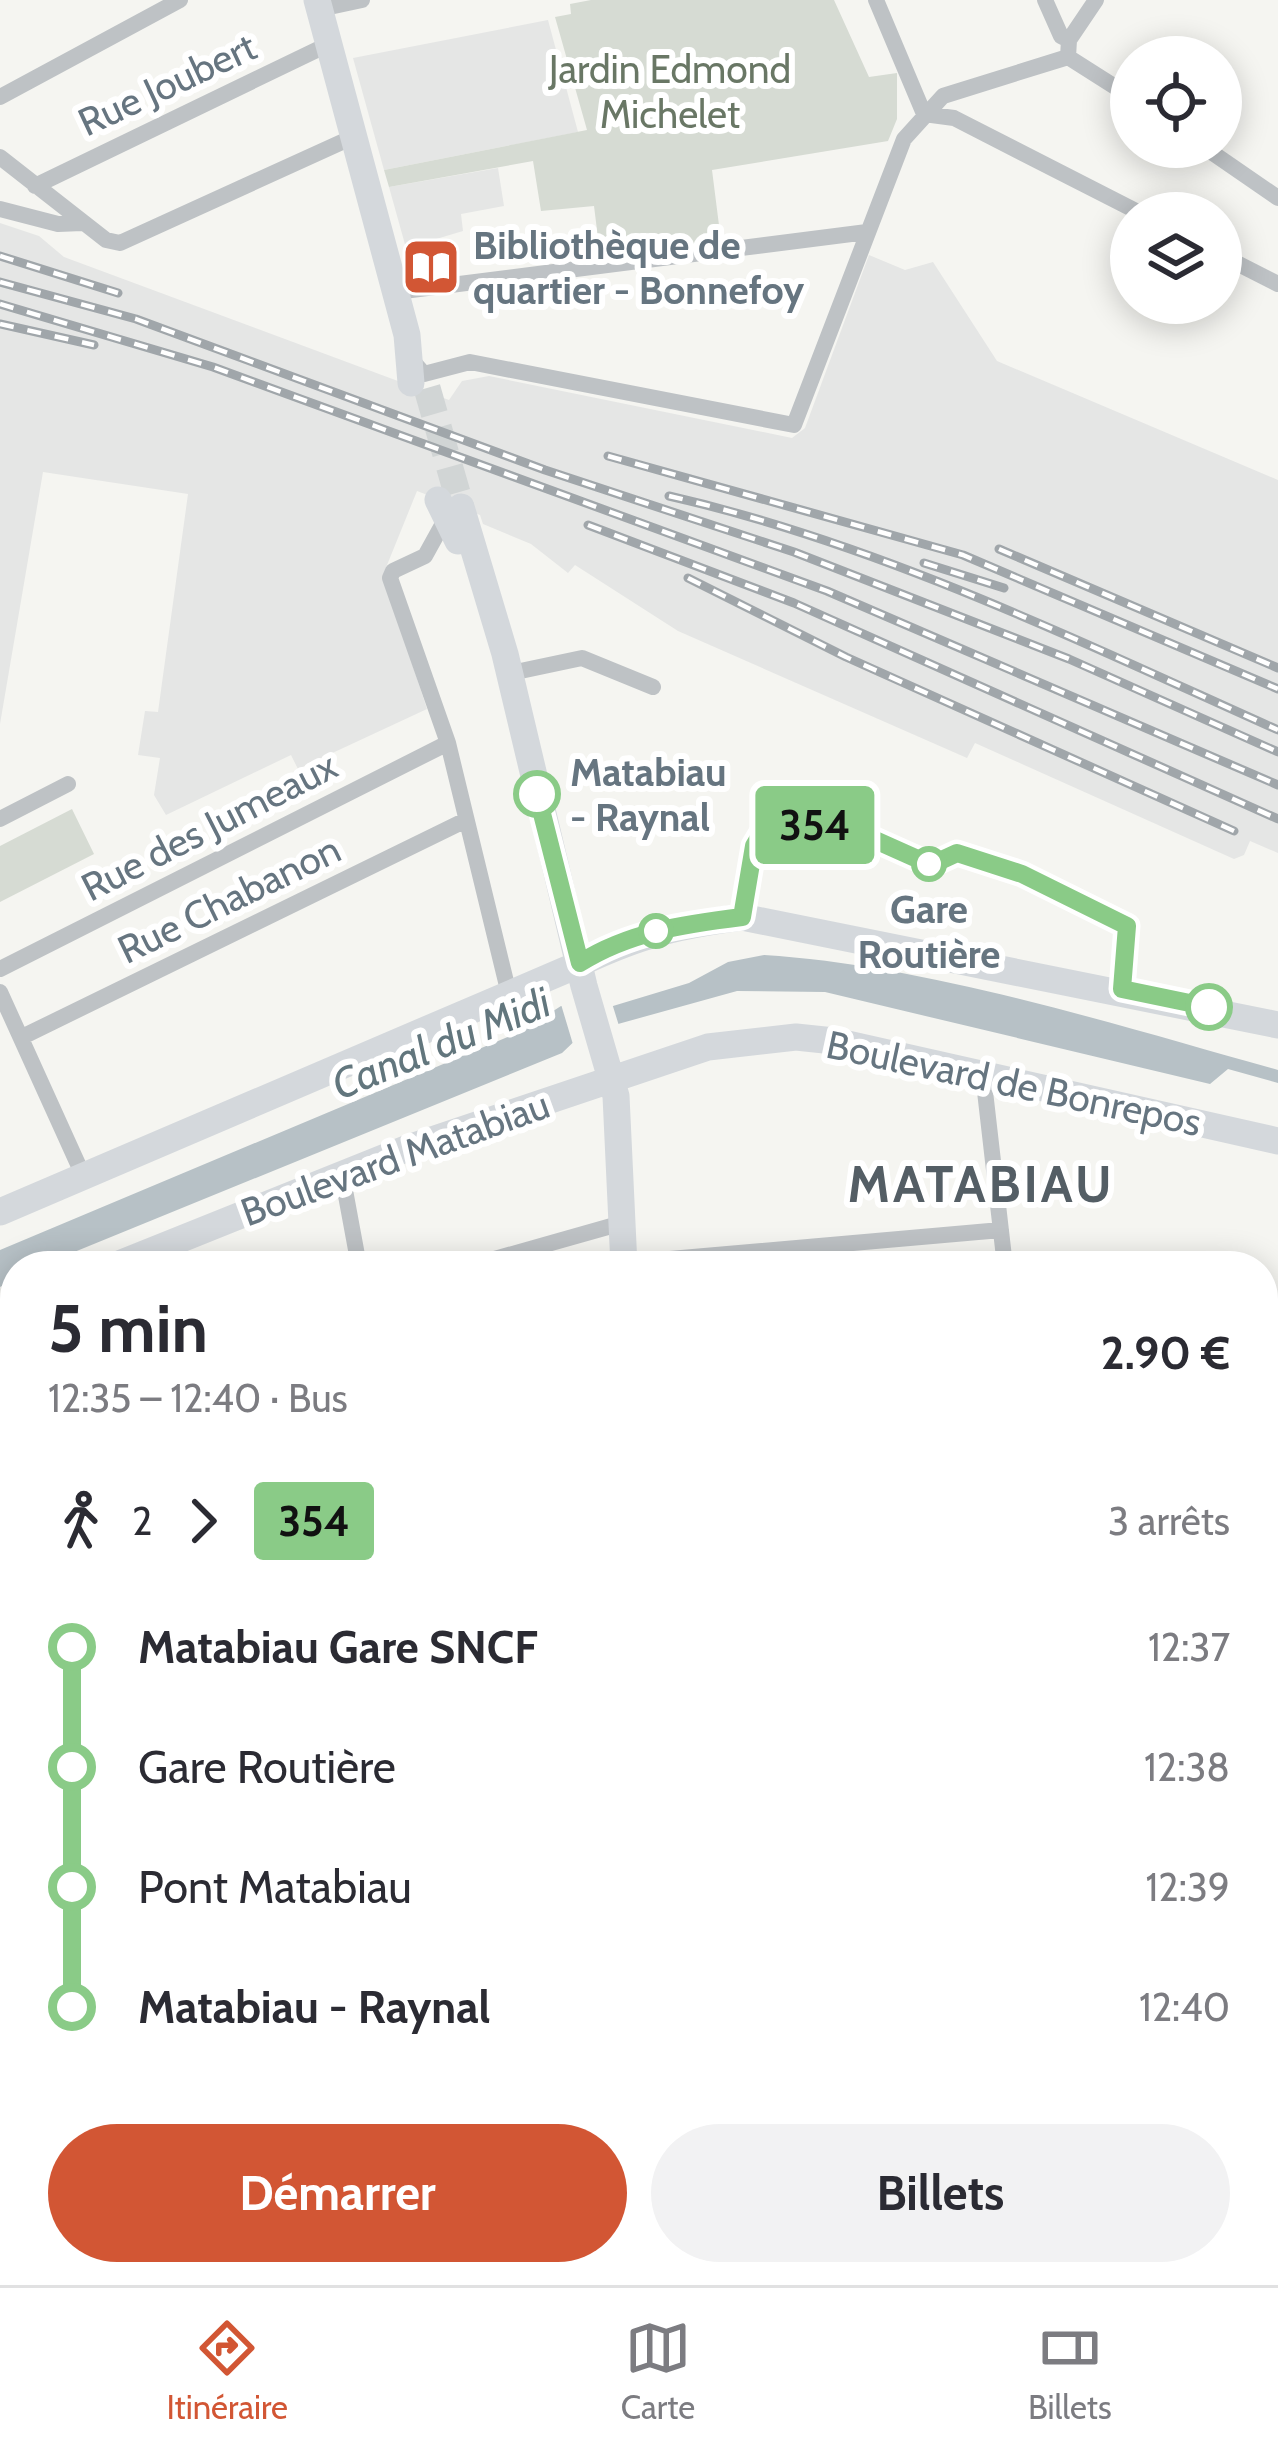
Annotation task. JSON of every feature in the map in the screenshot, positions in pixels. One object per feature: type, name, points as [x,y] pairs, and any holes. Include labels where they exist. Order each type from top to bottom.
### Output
[{"type":"main road","points":[[318,5],[416,368]]},
{"type":"main road","points":[[448,508],[487,587],[611,1079],[623,1251]]},
{"type":"main road","points":[[0,1212],[509,994],[582,974],[614,944],[658,930],[742,917],[1278,1025]]},
{"type":"main road","name":"Boulevard de Bonrepos","points":[[611,1079],[708,1047],[796,1037],[1278,1141]]},
{"type":"main road","name":"Boulevard Matabiau","points":[[151,1251],[342,1174],[611,1079]]},
{"type":"street","points":[[0,98],[180,0]]},
{"type":"street","points":[[318,5],[362,0]]},
{"type":"street","points":[[876,0],[924,114]]},
{"type":"street","points":[[1045,0],[1068,49],[1110,81]]},
{"type":"street","points":[[416,368],[470,362],[794,425],[904,139],[943,96],[1068,49],[1096,0]]},
{"type":"street","name":"Rue Joubert","points":[[35,186],[329,44]]},
{"type":"street","points":[[924,114],[954,118],[1110,198]]},
{"type":"street","points":[[0,157],[106,240],[128,241],[353,137]]},
{"type":"street","points":[[1234,168],[1278,199]]},
{"type":"street","points":[[0,209],[58,224],[82,223]]},
{"type":"street","points":[[396,292],[867,232]]},
{"type":"street","points":[[1242,266],[1278,284]]},
{"type":"street","points":[[448,508],[425,556],[396,569],[390,578],[448,743],[509,994]]},
{"type":"street","points":[[506,674],[582,658],[653,687]]},
{"type":"street","name":"Rue des Jumeaux","points":[[0,969],[448,743]]},
{"type":"street","points":[[0,819],[68,784]]},
{"type":"street","name":"Rue Chabanon","points":[[22,1037],[466,820]]},
{"type":"street","points":[[0,992],[82,1173]]},
{"type":"street","points":[[983,1074],[1003,1251]]},
{"type":"street","points":[[342,1174],[356,1251]]},
{"type":"street","points":[[522,1251],[622,1222]]},
{"type":"street","points":[[775,1251],[1001,1230]]},
{"type":"shaded area","points":[[548,20],[578,132],[384,170],[353,58]]},
{"type":"shaded area","points":[[498,168],[504,206],[461,214],[463,231],[406,248],[389,187]]},
{"type":"shaded area","points":[[0,223],[39,236],[64,257],[449,400],[462,381],[489,376],[792,438],[805,428],[869,255],[905,270],[933,262],[997,361],[1278,480],[1278,853],[1250,841],[1244,855],[1234,859],[975,743],[967,758],[678,631],[575,565],[568,573],[531,544],[483,524],[480,515],[417,491],[383,575],[427,709],[298,769],[291,755],[166,815],[154,795],[160,758],[138,755],[145,711],[158,712],[188,494],[43,472],[0,724]]},
{"type":"shaded area","points":[[764,955],[957,984],[1278,1070],[1278,1083],[1228,1069],[1210,1084],[825,992],[737,991],[582,1034],[562,1053],[77,1251],[0,1251],[522,1031],[561,1006],[613,1006],[689,983],[728,962]]},
{"type":"green space","name":"Jardin Edmond Michelet","points":[[591,0],[834,0],[869,77],[897,73],[897,119],[888,141],[712,170],[721,241],[600,254],[594,206],[541,211],[533,161],[389,187],[384,170],[587,130],[555,17],[571,14],[570,4]]},
{"type":"green space","points":[[72,809],[94,854],[0,902],[0,846]]},
{"type":"pier","points":[[611,1000],[620,1029],[585,1039],[575,1051],[560,1001]]},
{"type":"tunnel","points":[[427,388],[461,507]]},
{"type":"railway","points":[[0,256],[118,293]]},
{"type":"railway","points":[[0,282],[136,319],[545,470],[794,552],[1069,659],[1278,752]]},
{"type":"railway","points":[[0,304],[213,367],[827,591],[1278,785]]},
{"type":"railway","points":[[0,324],[94,345]]},
{"type":"railway","points":[[608,456],[963,555],[1278,689]]},
{"type":"railway","points":[[669,496],[748,516],[902,568],[1278,730]]},
{"type":"railway","points":[[588,525],[794,603],[1278,819]]},
{"type":"railway","points":[[999,549],[1278,668]]},
{"type":"railway","points":[[924,563],[1004,588]]},
{"type":"railway","points":[[688,578],[846,657],[1234,831]]},
{"type":"bus line","name":"354","points":[[537,794],[580,963],[603,948],[658,930],[742,917],[754,846],[769,821],[846,827],[931,865],[957,853],[1022,874],[1127,926],[1122,989],[1209,1007]]},
{"type":"place","name":"Bibliothèque de quartier - Bonnefoy","points":[[431,267]]},
{"type":"place","name":"Matabiau - Raynal","points":[[537,794]]},
{"type":"place","name":"Gare Routière","points":[[929,864]]},
{"type":"district","name":"MATABIAU","points":[[981,1184]]},
{"type":"water label","name":"Canal du Midi","points":[[441,1043]]}]
